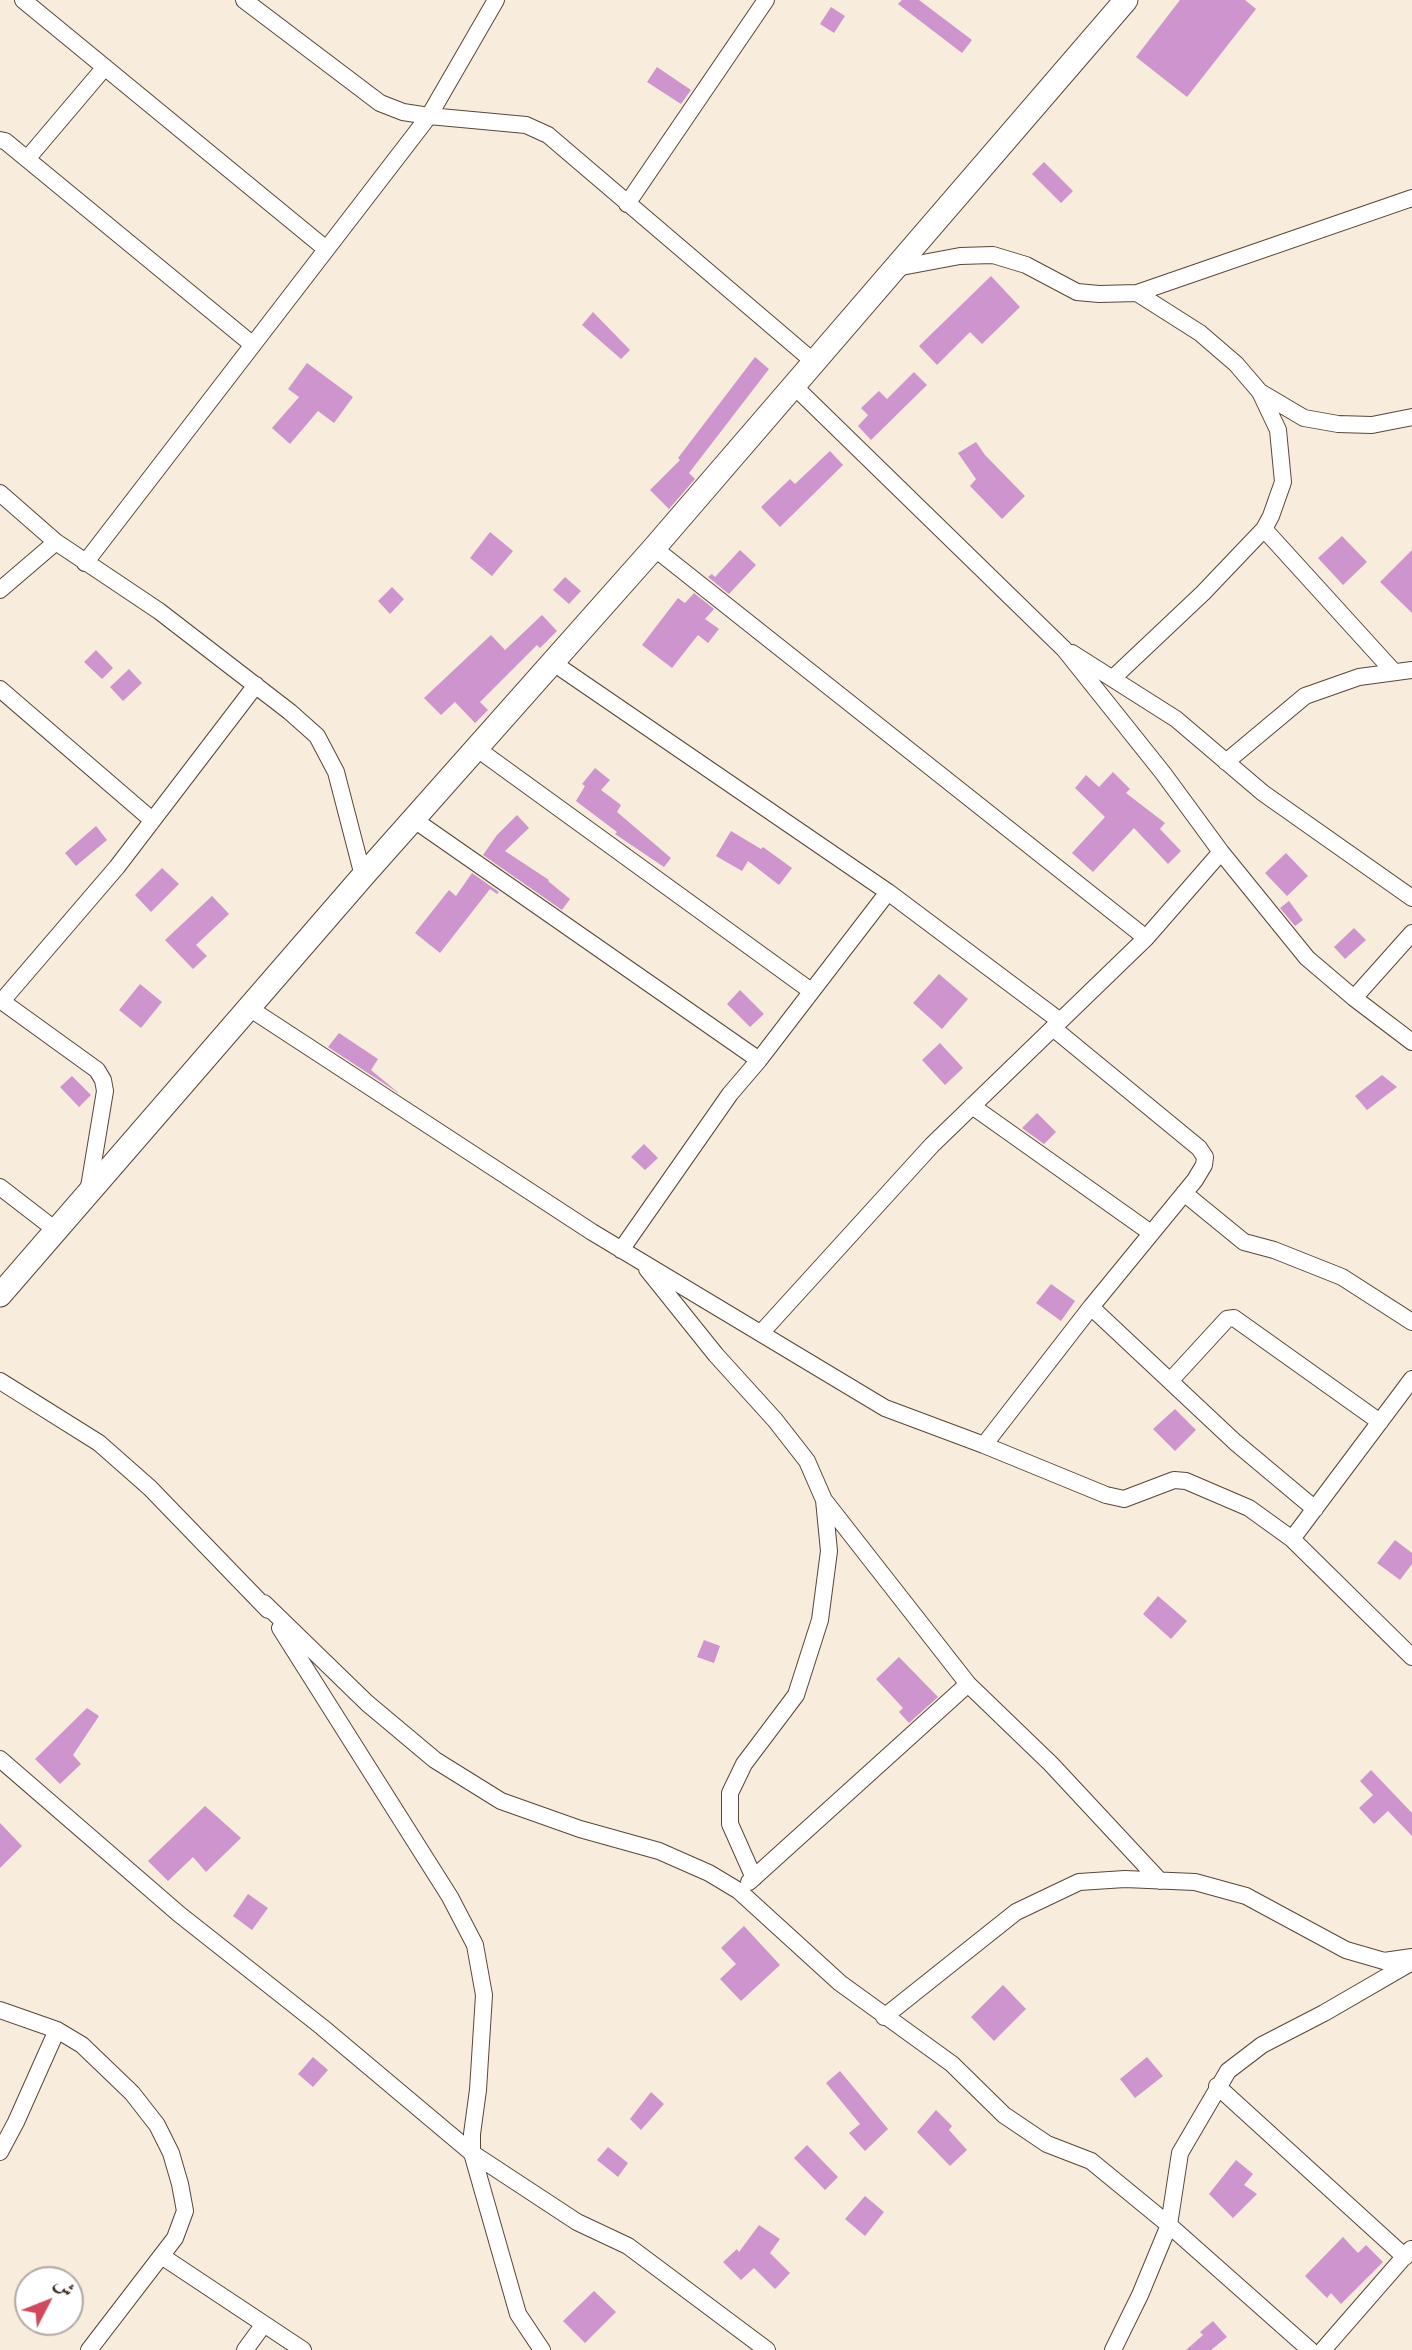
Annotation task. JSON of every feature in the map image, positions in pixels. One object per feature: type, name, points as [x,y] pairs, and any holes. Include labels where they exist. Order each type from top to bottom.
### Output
[{"type":"street","points":[[23,0],[326,249]]},
{"type":"street","points":[[244,0],[380,103],[403,112],[429,116],[526,125],[548,135],[814,362]]},
{"type":"street","points":[[85,563],[429,116],[496,0]]},
{"type":"street","points":[[627,204],[766,0]]},
{"type":"street","points":[[0,1295],[363,876],[794,387],[1126,0]]},
{"type":"street","points":[[27,159],[105,67]]},
{"type":"street","points":[[0,140],[5,141],[253,345]]},
{"type":"street","points":[[896,268],[960,256],[993,255],[1026,265],[1077,292],[1137,293],[1412,198]]},
{"type":"street","points":[[1113,678],[1203,593],[1264,529],[1272,516],[1283,482],[1278,430],[1260,392],[1236,365],[1200,333],[1137,293]]},
{"type":"street","points":[[794,387],[1064,649],[1307,958],[1412,1042]]},
{"type":"street","points":[[1260,392],[1304,418],[1338,424],[1372,425],[1412,417]]},
{"type":"street","points":[[0,493],[56,542],[159,611],[256,685],[317,736],[336,772],[363,876]]},
{"type":"street","points":[[1264,529],[1394,672]]},
{"type":"street","points":[[0,590],[56,542]]},
{"type":"street","points":[[654,548],[1146,938]]},
{"type":"street","points":[[1064,649],[1176,719],[1263,793],[1412,898]]},
{"type":"street","points":[[552,662],[888,892],[1057,1024],[1199,1148],[1205,1157],[1204,1164],[1184,1194],[1091,1307],[984,1445]]},
{"type":"street","points":[[1226,762],[1305,696],[1359,677],[1412,670]]},
{"type":"street","points":[[88,1196],[105,1091],[103,1080],[97,1070],[1,1000],[117,867],[256,685]]},
{"type":"street","points":[[0,689],[152,820]]},
{"type":"street","points":[[476,748],[811,991]]},
{"type":"street","points":[[413,819],[759,1060]]},
{"type":"street","points":[[761,1334],[932,1145],[1146,938],[1221,852]]},
{"type":"street","points":[[621,1250],[730,1094],[888,892]]},
{"type":"street","points":[[1354,998],[1412,933]]},
{"type":"street","points":[[248,1008],[621,1250],[886,1408],[1124,1499],[1174,1480],[1186,1481],[1249,1508],[1292,1539],[1412,1657]]},
{"type":"street","points":[[972,1106],[1151,1233]]},
{"type":"street","points":[[0,1187],[57,1231]]},
{"type":"street","points":[[1184,1194],[1244,1242],[1274,1250],[1342,1277],[1412,1322]]},
{"type":"street","points":[[641,1262],[807,1461],[824,1500],[968,1685],[1051,1764],[1160,1881]]},
{"type":"street","points":[[1091,1307],[1235,1442],[1315,1509]]},
{"type":"street","points":[[1171,1380],[1227,1319],[1234,1318],[1380,1422]]},
{"type":"street","points":[[1292,1539],[1412,1379]]},
{"type":"street","points":[[0,1381],[99,1443],[150,1488],[366,1703],[435,1760],[501,1801],[580,1829],[659,1851],[709,1873],[739,1891],[840,1983],[952,2064],[1004,2115],[1047,2144],[1091,2161],[1169,2225],[1310,2350]]},
{"type":"street","points":[[754,1878],[730,1825],[730,1793],[744,1764],[796,1695],[820,1620],[829,1550],[824,1500]]},
{"type":"street","points":[[264,1603],[450,1896],[475,1945],[484,1995],[472,2153],[518,2314],[542,2350]]},
{"type":"street","points":[[739,1891],[968,1685]]},
{"type":"street","points":[[0,1759],[179,1914],[322,2027],[472,2153],[577,2222],[628,2246],[760,2348]]},
{"type":"street","points":[[884,2017],[1016,1912],[1079,1882],[1125,1879],[1195,1882],[1246,1896],[1346,1950],[1384,1961],[1412,1960]]},
{"type":"street","points":[[1113,2350],[1140,2295],[1169,2225],[1180,2153],[1228,2071],[1262,2045],[1324,2014],[1412,1960]]},
{"type":"street","points":[[0,2010],[57,2030],[82,2045],[132,2093],[157,2125],[171,2153],[185,2211],[175,2238],[89,2350]]},
{"type":"street","points":[[0,2152],[57,2030]]},
{"type":"street","points":[[1217,2086],[1409,2253],[1323,2350]]},
{"type":"street","points":[[163,2257],[303,2350]]},
{"type":"street","points":[[245,2350],[264,2324]]},
{"type":"building","points":[[902,0],[919,0],[972,40],[962,53],[898,4]]},
{"type":"building","points":[[1180,0],[1245,0],[1256,9],[1187,97],[1136,57]]},
{"type":"building","points":[[831,7],[845,16],[834,33],[820,24]]},
{"type":"building","points":[[657,67],[691,90],[681,104],[647,82]]},
{"type":"building","points":[[1044,162],[1073,191],[1061,203],[1032,174]]},
{"type":"building","points":[[991,276],[1020,307],[982,344],[970,332],[937,365],[919,346]]},
{"type":"building","points":[[593,312],[630,350],[621,359],[582,325]]},
{"type":"building","points":[[755,357],[769,369],[689,473],[695,479],[669,509],[650,490],[680,460],[678,458]]},
{"type":"building","points":[[307,363],[353,397],[334,423],[318,411],[290,444],[272,428],[299,397],[288,389]]},
{"type":"building","points":[[914,372],[927,385],[871,440],[858,426],[868,415],[861,408],[879,391],[887,399]]},
{"type":"building","points":[[976,442],[1025,496],[1002,519],[970,486],[976,479],[958,453]]},
{"type":"building","points":[[830,451],[843,465],[780,527],[761,507],[790,479],[795,484]]},
{"type":"building","points":[[490,532],[513,551],[492,576],[470,558]]},
{"type":"building","points":[[1342,536],[1367,562],[1343,585],[1318,558]]},
{"type":"building","points":[[740,550],[756,565],[729,594],[708,577],[712,574],[715,577]]},
{"type":"building","points":[[1412,550],[1412,613],[1380,582]]},
{"type":"building","points":[[565,577],[581,591],[569,604],[553,590]]},
{"type":"building","points":[[392,587],[404,599],[390,614],[378,601]]},
{"type":"building","points":[[694,593],[714,609],[705,619],[719,629],[708,643],[698,635],[672,668],[642,645],[678,598],[685,603]]},
{"type":"building","points":[[542,615],[557,631],[540,648],[537,645],[480,702],[488,710],[475,723],[455,702],[441,715],[424,698],[491,635],[505,650]]},
{"type":"building","points":[[96,650],[113,668],[102,679],[84,662]]},
{"type":"building","points":[[129,669],[142,683],[123,701],[110,687]]},
{"type":"building","points":[[595,768],[610,780],[601,790],[621,805],[617,812],[671,858],[664,867],[615,834],[617,832],[576,801],[585,786],[582,784]]},
{"type":"building","points":[[1113,772],[1130,789],[1126,793],[1165,823],[1160,829],[1181,851],[1168,864],[1134,828],[1093,872],[1072,853],[1105,817],[1075,788],[1086,775],[1099,787]]},
{"type":"building","points":[[517,815],[529,828],[505,851],[549,880],[570,899],[562,910],[483,855],[497,835]]},
{"type":"building","points":[[96,826],[107,840],[76,866],[65,853]]},
{"type":"building","points":[[731,831],[761,849],[763,847],[792,868],[779,885],[748,861],[742,871],[716,856]]},
{"type":"building","points":[[1286,853],[1308,876],[1287,896],[1265,873]]},
{"type":"building","points":[[162,868],[179,884],[151,912],[135,895]]},
{"type":"building","points":[[472,873],[499,892],[497,894],[490,889],[440,953],[415,933],[449,890],[456,896]]},
{"type":"building","points":[[212,896],[229,914],[196,945],[207,956],[193,969],[165,940]]},
{"type":"building","points":[[1289,901],[1303,920],[1295,926],[1280,908]]},
{"type":"building","points":[[1354,928],[1366,940],[1345,959],[1334,947]]},
{"type":"building","points":[[939,974],[968,999],[942,1029],[913,1003]]},
{"type":"building","points":[[140,984],[162,1002],[141,1028],[119,1010]]},
{"type":"building","points":[[740,990],[764,1014],[750,1027],[727,1004]]},
{"type":"building","points":[[339,1033],[378,1059],[371,1070],[400,1094],[328,1047]]},
{"type":"building","points":[[940,1043],[963,1068],[945,1085],[922,1060]]},
{"type":"building","points":[[1382,1075],[1397,1087],[1367,1110],[1355,1096]]},
{"type":"building","points":[[72,1076],[91,1095],[79,1107],[60,1087]]},
{"type":"building","points":[[1037,1113],[1056,1132],[1044,1144],[1022,1128]]},
{"type":"building","points":[[644,1144],[658,1158],[645,1170],[631,1157]]},
{"type":"building","points":[[1051,1284],[1075,1301],[1061,1321],[1036,1303]]},
{"type":"building","points":[[1175,1409],[1196,1430],[1175,1451],[1153,1429]]},
{"type":"building","points":[[1395,1540],[1412,1553],[1412,1564],[1400,1580],[1377,1563]]},
{"type":"building","points":[[1158,1596],[1187,1621],[1171,1639],[1143,1614]]},
{"type":"building","points":[[704,1640],[720,1646],[714,1663],[697,1657]]},
{"type":"building","points":[[899,1657],[938,1697],[909,1723],[899,1712],[903,1708],[876,1679]]},
{"type":"building","points":[[87,1708],[99,1716],[73,1755],[81,1764],[60,1784],[35,1759]]},
{"type":"building","points":[[1371,1770],[1412,1813],[1412,1836],[1388,1811],[1374,1824],[1359,1808],[1373,1795],[1360,1781]]},
{"type":"building","points":[[205,1806],[241,1838],[206,1872],[193,1857],[168,1881],[148,1861]]},
{"type":"building","points":[[0,1823],[22,1846],[0,1868]]},
{"type":"building","points":[[248,1894],[268,1908],[252,1930],[233,1916]]},
{"type":"building","points":[[744,1926],[780,1965],[741,2001],[720,1979],[736,1964],[721,1948]]},
{"type":"building","points":[[1003,1985],[1026,2009],[994,2041],[971,2017]]},
{"type":"building","points":[[313,2057],[328,2070],[313,2087],[298,2074]]},
{"type":"building","points":[[1147,2057],[1163,2076],[1135,2098],[1120,2079]]},
{"type":"building","points":[[840,2071],[888,2129],[865,2151],[849,2133],[860,2124],[826,2083]]},
{"type":"building","points":[[651,2092],[664,2104],[641,2130],[630,2119]]},
{"type":"building","points":[[936,2110],[952,2126],[949,2130],[967,2150],[950,2166],[917,2132]]},
{"type":"building","points":[[807,2145],[838,2177],[825,2190],[794,2158]]},
{"type":"building","points":[[608,2147],[628,2163],[618,2177],[597,2160]]},
{"type":"building","points":[[1236,2160],[1253,2174],[1244,2185],[1257,2194],[1233,2218],[1209,2194]]},
{"type":"building","points":[[865,2196],[884,2212],[865,2236],[845,2219]]},
{"type":"building","points":[[759,2225],[780,2239],[770,2253],[790,2273],[775,2289],[754,2268],[741,2280],[723,2262],[737,2249],[739,2252]]},
{"type":"building","points":[[1343,2237],[1358,2253],[1366,2245],[1383,2262],[1341,2304],[1331,2293],[1327,2298],[1305,2276]]},
{"type":"building","points":[[594,2291],[616,2312],[585,2343],[563,2321]]},
{"type":"building","points":[[1213,2321],[1227,2337],[1211,2350],[1186,2350],[1203,2335],[1200,2332]]}]
